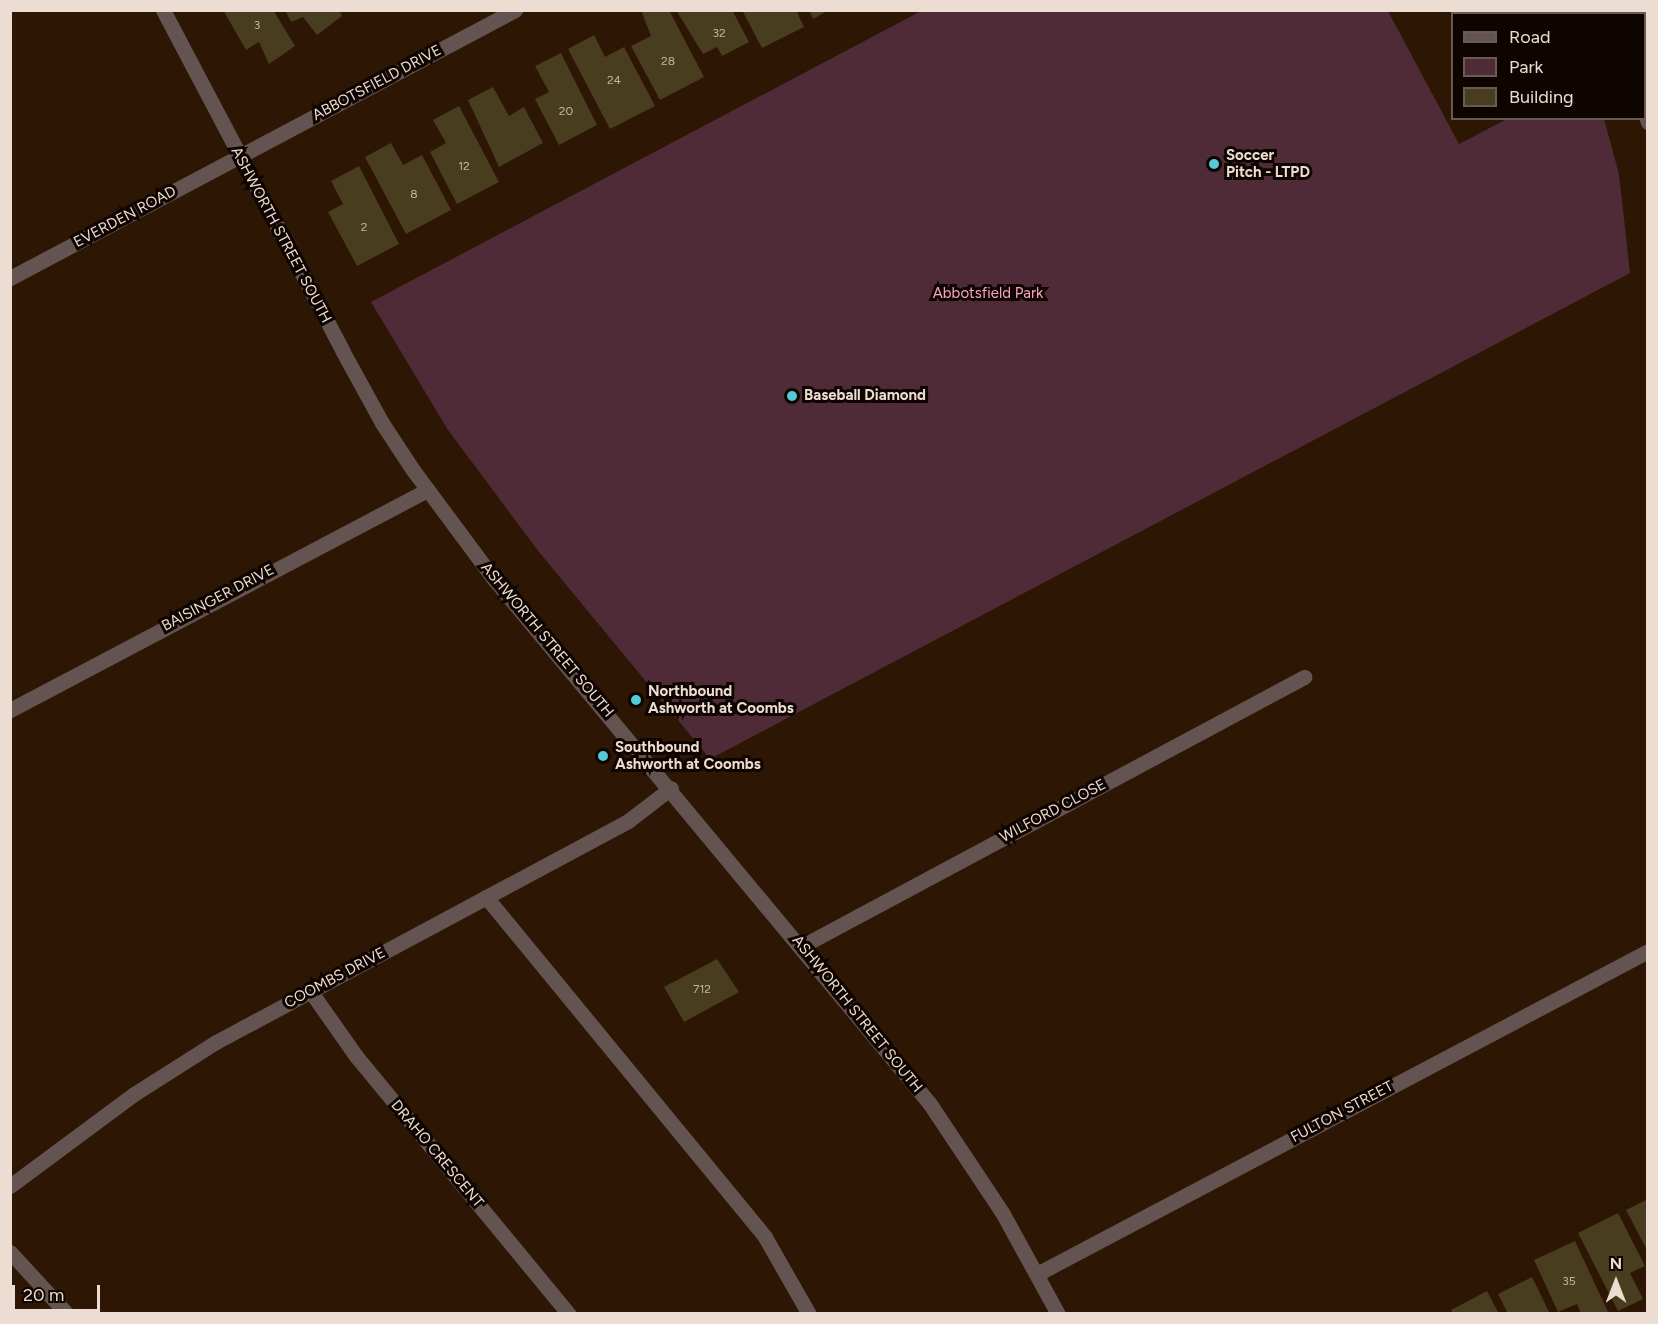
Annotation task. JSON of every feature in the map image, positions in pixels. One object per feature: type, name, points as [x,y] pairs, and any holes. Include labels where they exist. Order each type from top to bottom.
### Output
[{"type":"street","name":"ASHWORTH STREET SOUTH","points":[[163,10],[382,423],[494,579],[671,788],[930,1104],[1003,1215],[1058,1314]]},
{"type":"street","name":"ABBOTSFIELD DRIVE","points":[[239,156],[515,10]]},
{"type":"street","name":"EVERDEN ROAD","points":[[10,278],[239,156]]},
{"type":"street","name":"BAISINGER DRIVE","points":[[10,710],[428,490]]},
{"type":"street","name":"WILFORD CLOSE","points":[[802,946],[1304,677]]},
{"type":"street","name":"COOMBS DRIVE","points":[[10,1185],[168,1072],[310,992],[628,821],[671,788]]},
{"type":"street","points":[[486,897],[765,1237],[809,1314]]},
{"type":"street","name":"FULTON STREET","points":[[1036,1274],[1647,951]]},
{"type":"street","name":"DRAHO CRESCENT","points":[[310,992],[356,1056],[569,1314]]},
{"type":"street","points":[[10,1252],[67,1314]]},
{"type":"green space","name":"Abbotsfield Park","points":[[921,11],[1388,11],[1459,144],[1505,120],[1604,120],[1619,174],[1630,273],[710,759],[539,552],[448,430],[371,302]]},
{"type":"building","points":[[223,10],[273,10],[295,46],[269,64],[259,42],[246,50]]},
{"type":"building","points":[[285,10],[339,10],[342,16],[317,35],[303,17],[291,22]]},
{"type":"building","points":[[641,10],[669,10],[704,77],[660,100],[631,46],[651,36]]},
{"type":"building","points":[[676,10],[732,10],[749,42],[722,56],[717,47],[703,54]]},
{"type":"building","points":[[742,10],[796,10],[804,27],[762,48]]},
{"type":"building","points":[[809,10],[829,10],[813,19]]},
{"type":"building","points":[[594,35],[605,57],[624,47],[655,106],[610,129],[568,49]]},
{"type":"building","points":[[561,53],[597,125],[559,145],[535,99],[549,92],[535,66]]},
{"type":"building","points":[[493,87],[509,116],[524,107],[543,143],[499,167],[468,100]]},
{"type":"building","points":[[459,106],[499,182],[457,204],[430,152],[446,143],[433,120]]},
{"type":"building","points":[[391,143],[403,165],[422,155],[451,210],[406,234],[365,157]]},
{"type":"building","points":[[359,166],[399,244],[357,266],[328,212],[343,204],[331,181]]},
{"type":"building","points":[[717,959],[739,992],[684,1022],[664,987]]},
{"type":"building","points":[[1648,1199],[1648,1252],[1626,1210]]},
{"type":"building","points":[[1618,1213],[1645,1266],[1630,1273],[1643,1299],[1618,1311],[1578,1233]]},
{"type":"building","points":[[1575,1241],[1609,1314],[1581,1314],[1577,1304],[1558,1312],[1534,1260]]},
{"type":"building","points":[[1532,1277],[1550,1314],[1508,1314],[1498,1294]]},
{"type":"building","points":[[1487,1291],[1499,1314],[1453,1314],[1451,1310]]},
{"type":"place","name":"Soccer Pitch - LTPD","points":[[1214,164]]},
{"type":"place","name":"Baseball Diamond","points":[[792,396]]},
{"type":"place","name":"Northbound Ashworth at Coombs","points":[[636,700]]},
{"type":"place","name":"Southbound Ashworth at Coombs","points":[[603,756]]}]
